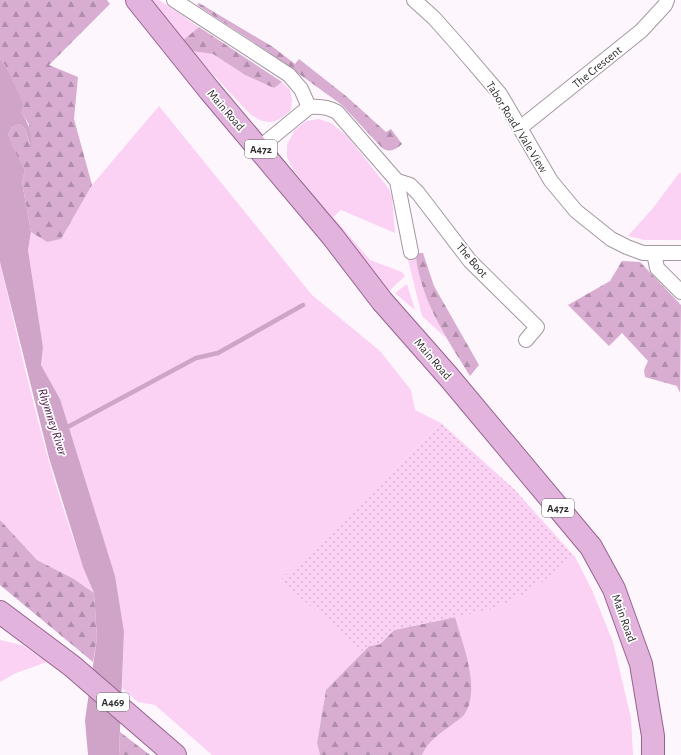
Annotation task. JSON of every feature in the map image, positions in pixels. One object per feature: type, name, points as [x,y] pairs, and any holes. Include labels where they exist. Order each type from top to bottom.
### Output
[{"type":"main road","name":"Main Road","points":[[137,0],[210,91],[333,237],[382,301],[448,376],[591,547],[614,589],[641,664],[653,736],[653,755]]},
{"type":"main road","name":"A469","points":[[0,612],[72,666],[175,755]]},
{"type":"street","points":[[174,0],[289,75],[301,89],[309,108]]},
{"type":"street","name":"Tabor Road / Vale View","points":[[414,0],[438,22],[485,75],[500,94],[551,181],[564,198],[595,228],[611,239],[627,247],[643,252],[681,253]]},
{"type":"street","name":"The Crescent","points":[[520,128],[641,31],[665,5],[667,0]]},
{"type":"street","points":[[259,148],[309,108],[317,106],[330,108],[337,112],[397,181],[410,252]]},
{"type":"street","name":"The Boot","points":[[397,181],[410,185],[418,193],[470,261],[537,327],[526,340]]},
{"type":"street","points":[[654,253],[658,268],[681,292]]},
{"type":"shaded area","points":[[149,0],[159,0],[199,27],[182,41]]},
{"type":"shaded area","points":[[191,51],[213,54],[245,75],[274,88],[282,82],[290,90],[292,100],[291,110],[276,121],[267,122],[257,119],[251,115]]},
{"type":"shaded area","points":[[159,106],[312,295],[380,351],[411,390],[415,410],[441,423],[280,580],[363,652],[326,690],[317,743],[320,755],[212,755],[155,705],[138,702],[122,688],[124,632],[60,399],[41,365],[43,347],[28,250],[31,232],[47,242],[61,239],[92,185]]},
{"type":"shaded area","points":[[319,119],[331,123],[348,137],[389,189],[392,197],[395,233],[341,210],[333,217],[370,260],[402,272],[405,276],[389,291],[330,218],[293,169],[287,157],[287,145],[295,130],[306,121]]},
{"type":"shaded area","points":[[680,172],[681,240],[645,240],[628,236],[653,208]]},
{"type":"shaded area","points":[[416,258],[424,289],[446,338],[422,316],[408,260]]},
{"type":"shaded area","points":[[0,262],[40,429],[64,512],[94,593],[74,579],[37,560],[0,520]]},
{"type":"shaded area","points":[[407,284],[415,310],[395,293]]},
{"type":"shaded area","points":[[441,423],[514,489],[575,557],[529,592],[495,609],[394,630],[380,644],[369,646],[363,652],[280,580]]},
{"type":"shaded area","points":[[575,557],[592,590],[613,642],[631,718],[633,755],[422,755],[426,745],[463,716],[469,667],[455,617],[495,609],[529,592]]},
{"type":"shaded area","points":[[0,640],[22,645],[47,662],[16,673],[0,682]]},
{"type":"green space","points":[[0,0],[107,0],[110,4],[49,65],[78,77],[74,119],[92,185],[61,239],[47,242],[31,232],[22,182],[25,170],[11,146],[8,134],[12,127],[20,124],[25,129],[30,145],[29,124],[21,112],[5,65],[0,59]]},
{"type":"green space","points":[[199,3],[273,47],[295,64],[299,59],[346,96],[386,132],[391,129],[402,144],[392,150],[382,148],[342,105],[270,53],[197,5]]},
{"type":"green space","points":[[199,27],[282,82],[274,88],[245,75],[213,54],[191,51],[182,41]]},
{"type":"green space","points":[[419,253],[423,253],[434,286],[479,365],[470,376],[444,334],[430,305],[419,274],[416,258]]},
{"type":"green space","points":[[622,261],[640,262],[681,305],[680,393],[677,386],[645,377],[644,370],[648,361],[622,333],[609,346],[568,305],[610,281]]},
{"type":"green space","points":[[0,520],[37,560],[74,579],[94,593],[97,638],[93,662],[0,585]]},
{"type":"green space","points":[[455,617],[466,653],[471,680],[469,705],[464,715],[432,741],[422,755],[320,755],[317,743],[326,690],[369,646],[380,644],[394,630]]},
{"type":"green space","points":[[120,732],[150,755],[119,755]]},
{"type":"water","name":"Rhymney River","points":[[0,59],[5,65],[23,103],[21,112],[28,124],[31,137],[31,147],[25,129],[20,124],[12,127],[8,134],[12,146],[25,170],[22,182],[31,232],[28,250],[43,347],[41,365],[60,399],[115,576],[124,632],[119,755],[88,755],[85,720],[97,638],[94,593],[83,567],[49,458],[0,262]]},
{"type":"waterway","name":"Rhymney River","points":[[64,429],[196,358],[218,353],[303,305]]}]
